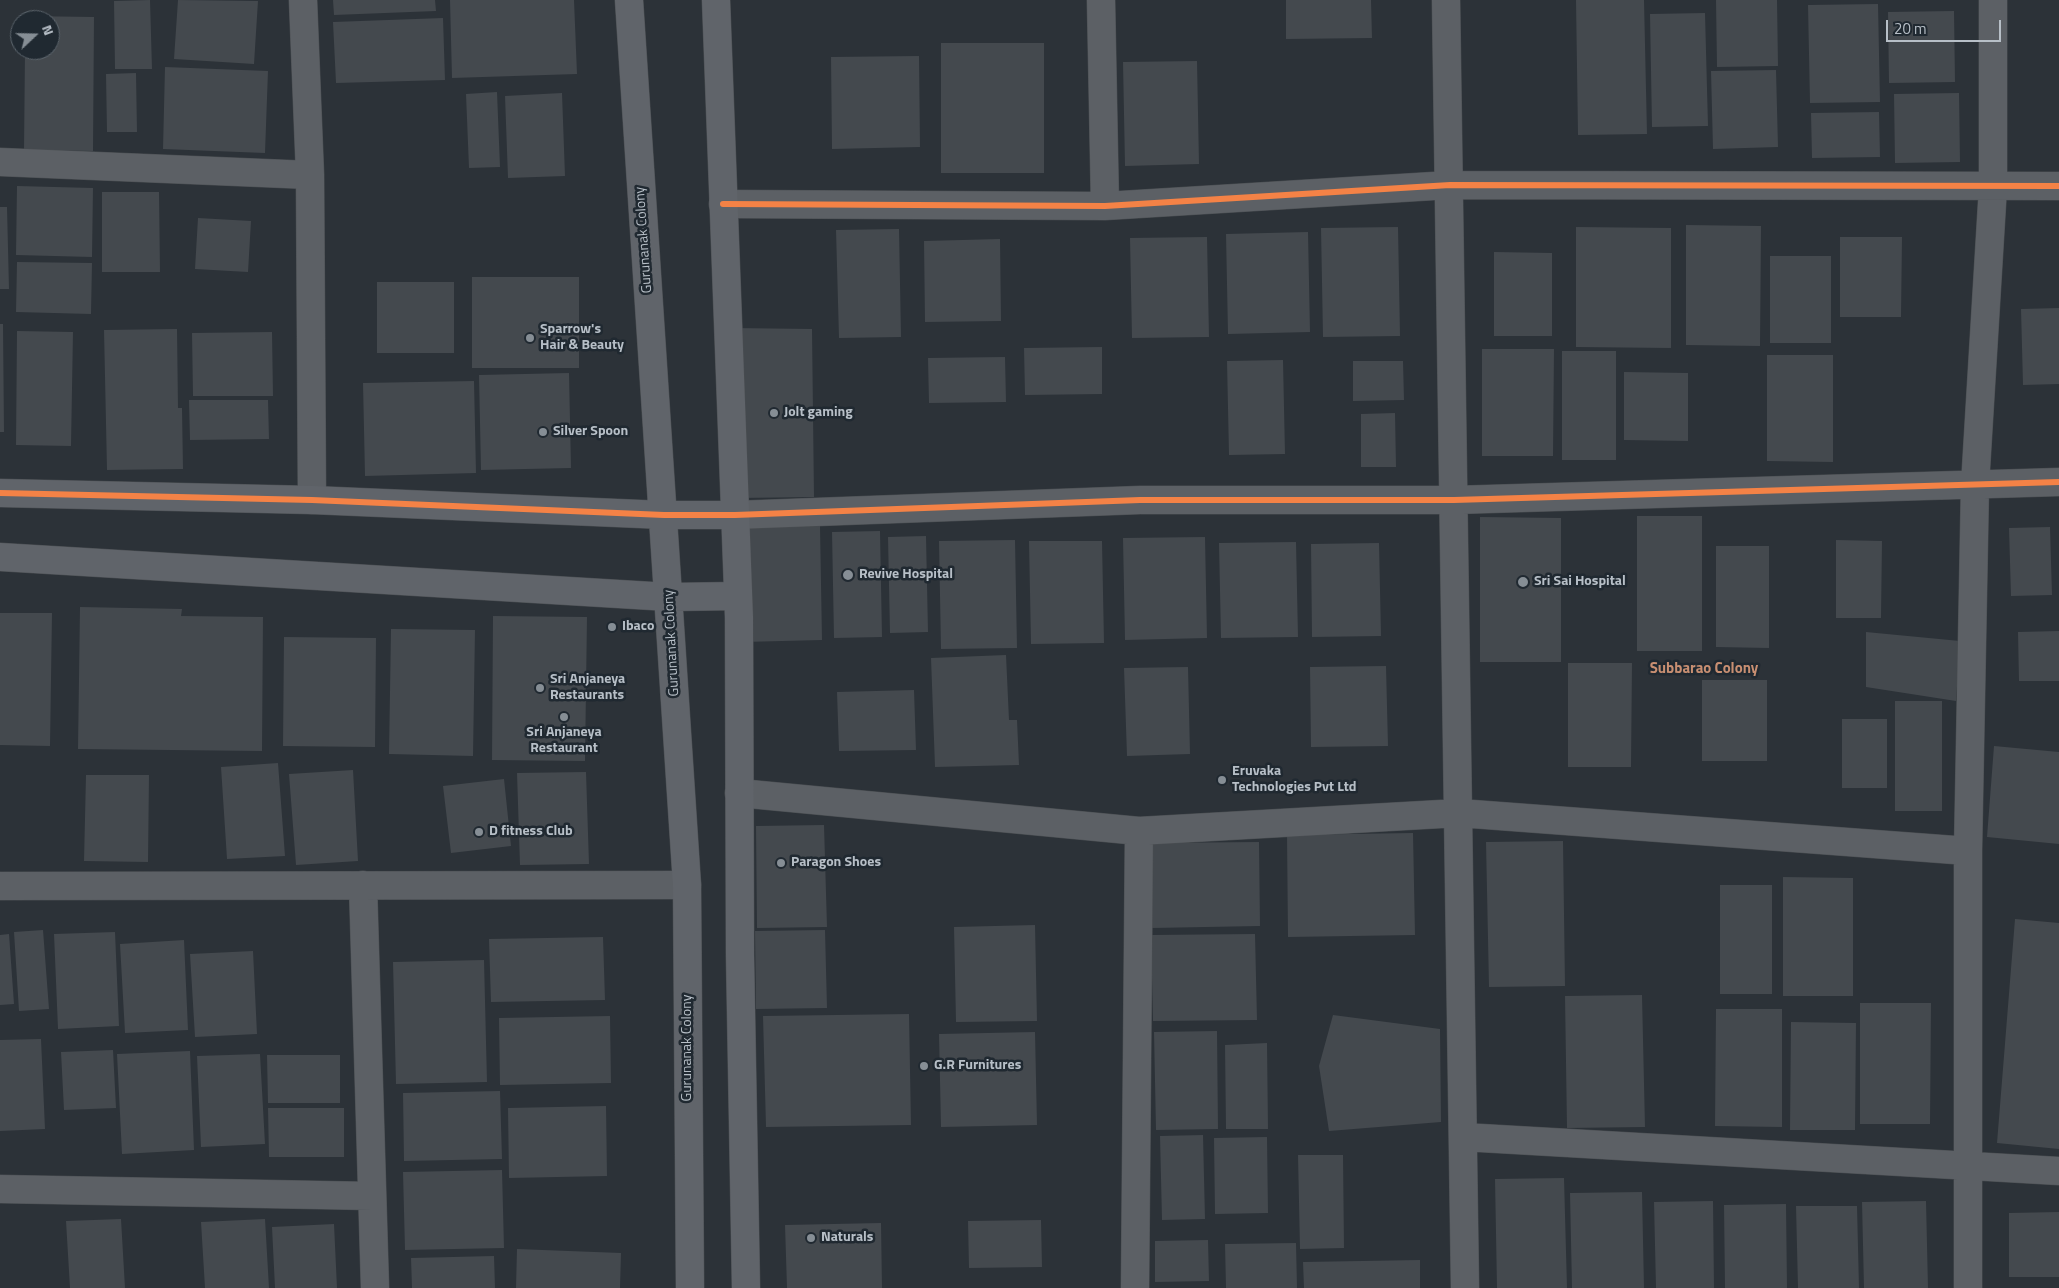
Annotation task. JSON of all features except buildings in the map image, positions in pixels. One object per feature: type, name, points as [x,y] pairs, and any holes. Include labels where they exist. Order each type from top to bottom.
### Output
[{"type":"street","points":[[303,0],[310,175],[312,500]]},
{"type":"street","name":"Gurunanak Colony","points":[[629,0],[687,885],[690,1288]]},
{"type":"street","points":[[716,0],[738,596],[746,1288]]},
{"type":"street","points":[[1101,0],[1105,206]]},
{"type":"street","points":[[1446,0],[1466,1288]]},
{"type":"street","points":[[1968,1288],[1968,851],[1975,485],[1993,187],[1993,0]]},
{"type":"street","points":[[0,162],[310,175]]},
{"type":"street","points":[[723,204],[1105,206],[1450,185],[2059,186]]},
{"type":"street","points":[[0,493],[312,500],[664,515],[735,515],[1140,500],[1454,500],[2059,482]]},
{"type":"street","points":[[0,557],[669,597],[738,596]]},
{"type":"street","points":[[739,793],[1139,831],[1459,813],[1968,851]]},
{"type":"street","points":[[1135,1288],[1139,831]]},
{"type":"street","points":[[364,885],[375,1288]]},
{"type":"street","points":[[0,886],[687,885]]},
{"type":"street","points":[[1463,1137],[2059,1171]]},
{"type":"street","points":[[0,1189],[372,1196]]},
{"type":"cycle path","points":[[723,204],[1105,206],[1450,185],[2059,186]]},
{"type":"cycle path","points":[[0,493],[312,500],[664,515],[735,515],[1140,500],[1454,500],[2059,482]]},
{"type":"place","name":"Sparrow's Hair & Beauty","points":[[530,338]]},
{"type":"place","name":"Jolt gaming","points":[[774,413]]},
{"type":"place","name":"Silver Spoon","points":[[543,432]]},
{"type":"place","name":"Revive Hospital","points":[[848,575]]},
{"type":"place","name":"Sri Sai Hospital","points":[[1523,582]]},
{"type":"place","name":"Ibaco","points":[[612,627]]},
{"type":"place","name":"Sri Anjaneya Restaurants","points":[[540,688]]},
{"type":"place","name":"Sri Anjaneya Restaurant","points":[[564,717]]},
{"type":"place","name":"Eruvaka Technologies Pvt Ltd","points":[[1222,780]]},
{"type":"place","name":"D fitness Club","points":[[479,832]]},
{"type":"place","name":"Paragon Shoes","points":[[781,863]]},
{"type":"place","name":"G.R Furnitures","points":[[924,1066]]},
{"type":"place","name":"Naturals","points":[[811,1238]]},
{"type":"district","name":"Subbarao Colony","points":[[1704,669]]}]
